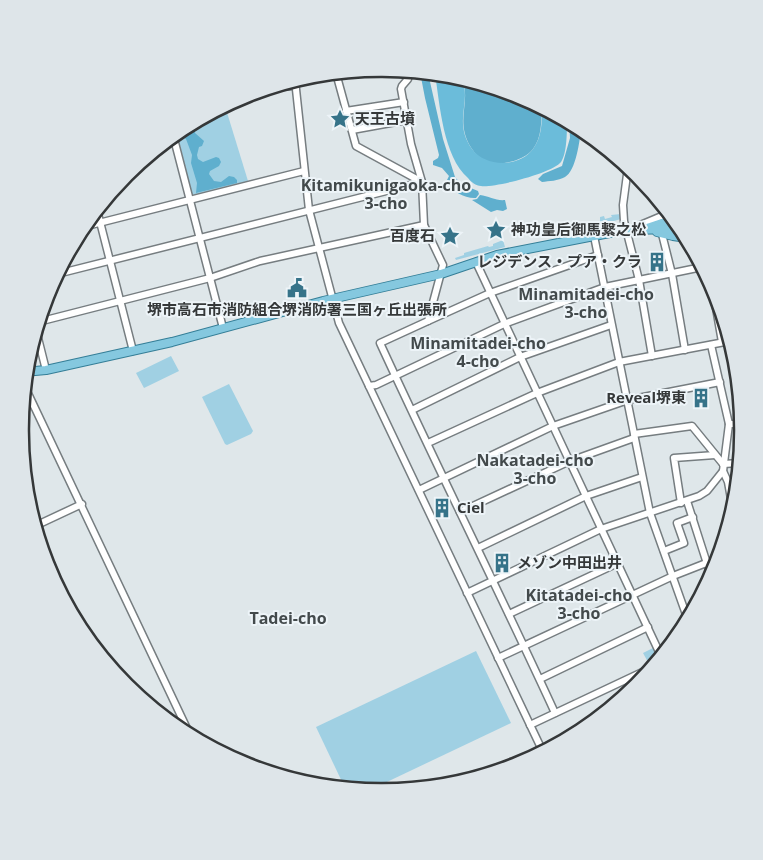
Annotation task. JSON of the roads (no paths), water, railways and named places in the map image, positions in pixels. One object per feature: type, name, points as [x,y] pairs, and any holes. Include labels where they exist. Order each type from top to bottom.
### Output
[{"type":"main road","points":[[640,230],[667,223]]},
{"type":"main road","points":[[35,371],[133,351],[333,298],[440,274],[498,255],[628,230],[672,229]]},
{"type":"main road","points":[[651,230],[676,236]]},
{"type":"street","points":[[408,78],[401,87],[411,144],[422,182],[424,225],[443,265],[428,321]]},
{"type":"street","points":[[338,80],[356,146],[422,182]]},
{"type":"street","points":[[295,88],[309,210],[339,323],[540,745]]},
{"type":"street","points":[[346,111],[404,102]]},
{"type":"street","points":[[352,130],[407,120]]},
{"type":"street","points":[[176,144],[222,328]]},
{"type":"street","points":[[96,223],[304,171]]},
{"type":"street","points":[[627,177],[623,205],[639,280],[652,356]]},
{"type":"street","points":[[66,272],[422,182]]},
{"type":"street","points":[[628,230],[662,217]]},
{"type":"street","points":[[99,219],[133,351]]},
{"type":"street","points":[[46,320],[210,278],[260,261],[424,225]]},
{"type":"street","points":[[662,234],[672,274],[685,350]]},
{"type":"street","points":[[594,236],[650,513],[685,610]]},
{"type":"street","points":[[555,713],[494,580],[443,479],[428,443],[380,343],[490,293],[598,255]]},
{"type":"street","points":[[476,262],[658,649]]},
{"type":"street","points":[[369,386],[395,376],[504,324],[605,287],[695,269]]},
{"type":"street","points":[[412,410],[520,357],[611,325]]},
{"type":"street","points":[[428,443],[537,393],[619,362],[722,342],[721,334]]},
{"type":"street","points":[[40,345],[46,370]]},
{"type":"street","points":[[468,593],[601,529],[684,502],[707,491],[723,468],[729,424],[711,345]]},
{"type":"street","points":[[419,490],[553,426],[628,400],[720,382]]},
{"type":"street","points":[[31,399],[184,721]]},
{"type":"street","points":[[729,424],[734,424]]},
{"type":"street","points":[[460,512],[570,461],[634,436],[692,426],[723,468],[729,487]]},
{"type":"street","points":[[498,658],[707,562],[693,517],[684,502],[674,458],[715,455]]},
{"type":"street","points":[[723,468],[732,465]]},
{"type":"street","points":[[478,548],[586,496],[642,477]]},
{"type":"street","points":[[42,523],[82,504]]},
{"type":"street","points":[[664,551],[684,543],[677,523],[693,517]]},
{"type":"street","points":[[509,614],[618,563]]},
{"type":"street","points":[[540,679],[648,628]]},
{"type":"street","points":[[530,725],[635,675]]},
{"type":"place","name":"天王古墳","points":[[340,119]]},
{"type":"place","name":"神功皇后御馬繋之松","points":[[496,230]]},
{"type":"place","name":"百度石","points":[[450,236]]},
{"type":"place","name":"レジデンス・プア・クラ","points":[[657,262]]},
{"type":"place","name":"堺市高石市消防組合堺消防署三国ヶ丘出張所","points":[[297,288]]},
{"type":"place","name":"Reveal堺東","points":[[701,398]]},
{"type":"place","name":"Ciel","points":[[442,508]]},
{"type":"place","name":"メゾン中田出井","points":[[502,563]]},
{"type":"district","name":"Kitamikunigaoka-cho 3-cho","points":[[386,194]]},
{"type":"district","name":"Minamitadei-cho 3-cho","points":[[586,303]]},
{"type":"district","name":"Minamitadei-cho 4-cho","points":[[478,352]]},
{"type":"district","name":"Nakatadei-cho 3-cho","points":[[535,469]]},
{"type":"district","name":"Kitatadei-cho 3-cho","points":[[579,604]]},
{"type":"district","name":"Tadei-cho","points":[[288,618]]}]
